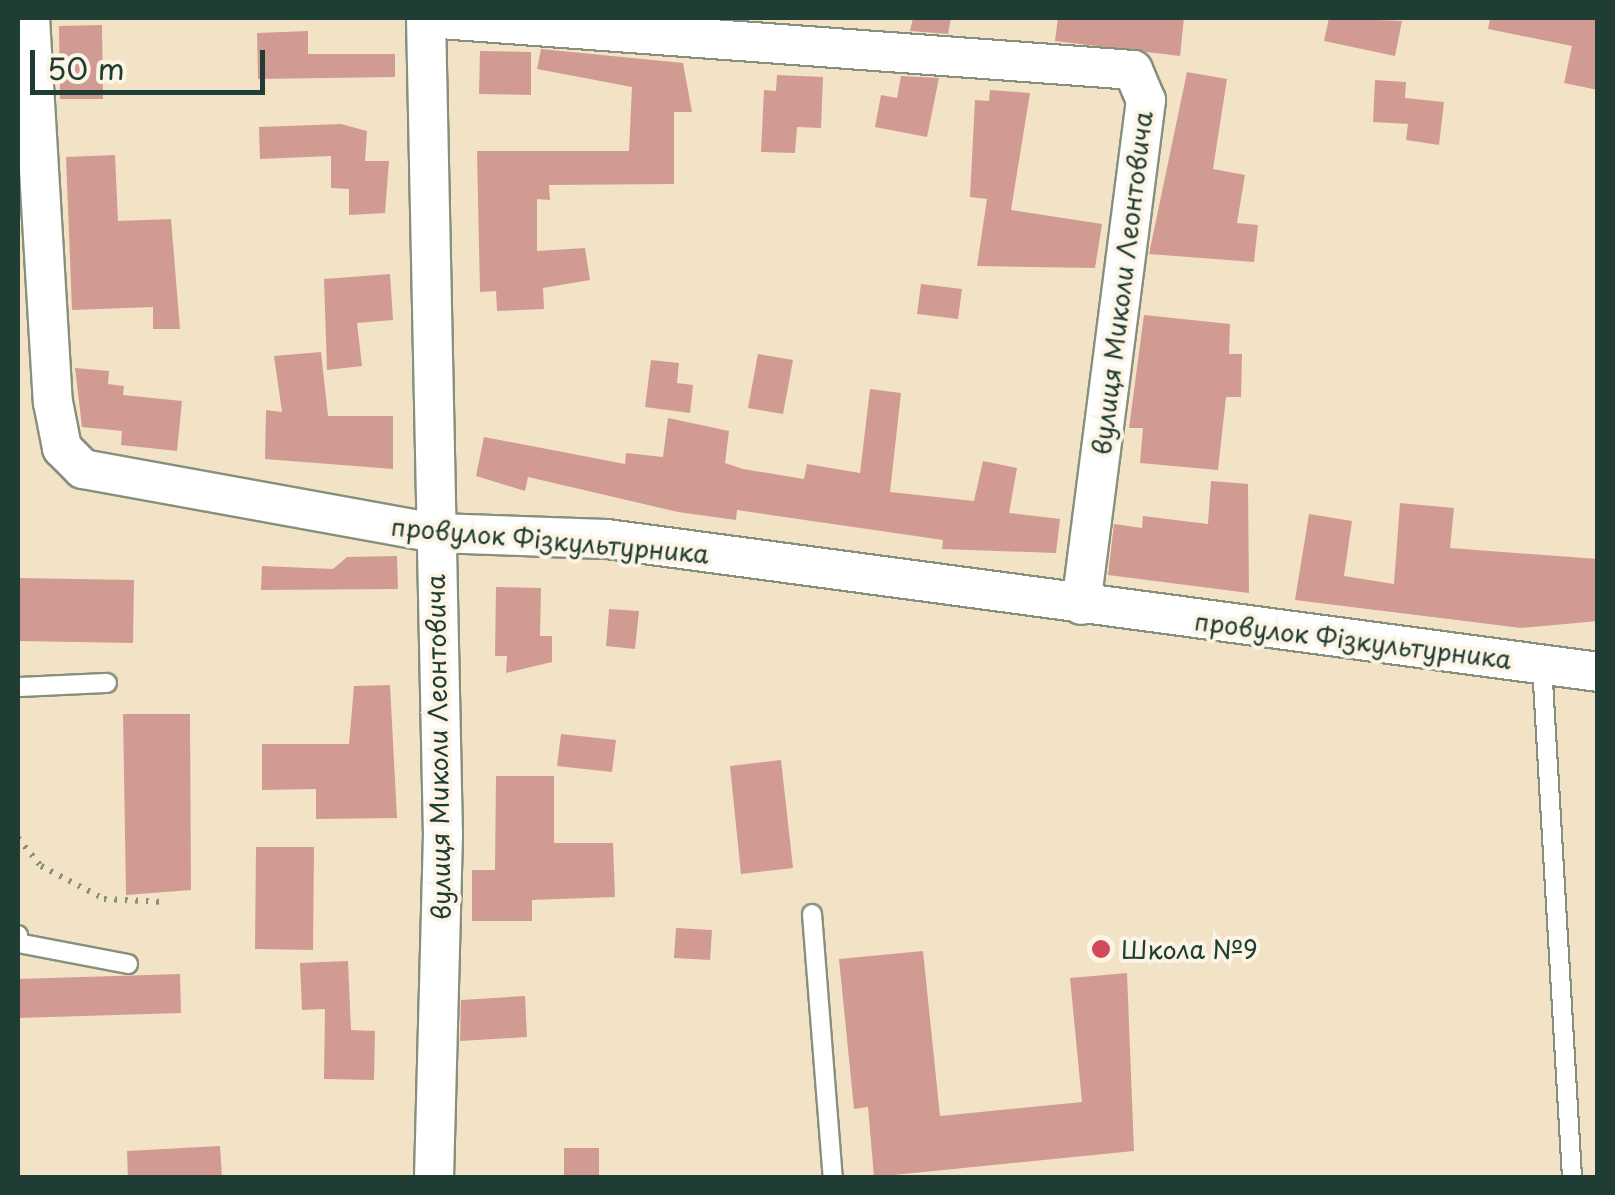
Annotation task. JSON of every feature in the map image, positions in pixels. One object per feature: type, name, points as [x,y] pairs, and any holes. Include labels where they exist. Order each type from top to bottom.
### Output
[{"type":"street","name":"провулок Фізкультурника","points":[[30,18],[62,448],[116,482],[436,533],[606,539],[1081,606],[1598,672]]},
{"type":"street","name":"вулиця Миколи Леонтовича","points":[[434,1178],[443,834],[427,18],[1133,70],[1146,100],[1081,606]]},
{"type":"lane","points":[[1542,665],[1572,1178]]},
{"type":"lane","points":[[18,687],[107,682]]},
{"type":"lane","points":[[812,914],[833,1178]]},
{"type":"lane","points":[[18,934],[18,943],[128,964]]},
{"type":"path","points":[[18,838],[41,866],[104,900],[164,902]]},
{"type":"building","points":[[913,18],[951,18],[948,34],[910,31]]},
{"type":"building","points":[[1058,18],[1184,18],[1180,56],[1055,41]]},
{"type":"building","points":[[1329,18],[1402,21],[1395,56],[1324,41]]},
{"type":"building","points":[[1490,18],[1598,18],[1598,90],[1564,83],[1572,46],[1488,29]]},
{"type":"building","points":[[102,25],[103,99],[60,99],[59,26]]},
{"type":"building","points":[[308,31],[308,54],[395,54],[395,77],[258,79],[257,33]]},
{"type":"building","points":[[541,49],[683,63],[692,112],[674,112],[674,184],[549,185],[550,200],[537,199],[537,251],[585,248],[590,280],[543,288],[544,309],[497,311],[496,291],[480,292],[477,151],[629,151],[632,87],[537,69]]},
{"type":"building","points":[[480,51],[531,52],[531,95],[479,94]]},
{"type":"building","points":[[1187,72],[1227,79],[1213,169],[1245,175],[1237,223],[1258,225],[1254,262],[1149,254]]},
{"type":"building","points":[[777,75],[823,77],[821,128],[797,127],[795,153],[761,152],[764,90],[776,91]]},
{"type":"building","points":[[901,76],[939,78],[927,137],[875,127],[881,95],[897,98]]},
{"type":"building","points":[[1375,80],[1406,82],[1405,98],[1444,102],[1439,145],[1406,140],[1408,124],[1373,122]]},
{"type":"building","points":[[990,90],[1030,93],[1011,210],[1102,224],[1095,268],[977,266],[987,199],[970,197],[975,100],[989,101]]},
{"type":"building","points":[[341,124],[367,131],[365,161],[389,161],[385,213],[349,215],[349,189],[331,188],[331,156],[260,159],[259,127]]},
{"type":"building","points":[[115,155],[118,221],[171,219],[180,329],[153,329],[153,307],[72,310],[66,157]]},
{"type":"building","points":[[390,274],[393,320],[357,323],[362,366],[327,370],[324,279]]},
{"type":"building","points":[[921,284],[962,289],[958,319],[917,314]]},
{"type":"building","points":[[1144,315],[1230,324],[1229,354],[1242,354],[1241,397],[1226,397],[1218,470],[1140,463],[1143,428],[1129,428]]},
{"type":"building","points":[[321,352],[328,416],[393,416],[393,469],[265,459],[266,410],[282,412],[274,356]]},
{"type":"building","points":[[758,354],[793,360],[783,414],[748,408]]},
{"type":"building","points":[[651,360],[679,363],[677,383],[693,385],[690,413],[645,407]]},
{"type":"building","points":[[75,368],[109,371],[108,384],[124,386],[123,395],[182,401],[177,451],[121,445],[122,431],[82,427]]},
{"type":"building","points":[[870,389],[901,393],[890,492],[974,501],[983,461],[1017,468],[1009,513],[1060,519],[1056,553],[942,549],[943,540],[737,510],[736,520],[678,512],[528,477],[525,491],[476,476],[484,437],[625,464],[626,453],[663,457],[668,418],[729,431],[725,463],[743,469],[804,479],[807,464],[860,473]]},
{"type":"building","points":[[1211,481],[1248,484],[1249,593],[1108,575],[1114,524],[1142,528],[1143,516],[1208,524]]},
{"type":"building","points":[[1400,503],[1454,508],[1450,548],[1598,559],[1598,621],[1521,628],[1295,600],[1309,514],[1352,521],[1344,576],[1394,584]]},
{"type":"building","points":[[397,556],[398,589],[261,590],[262,566],[333,569],[347,557]]},
{"type":"building","points":[[18,578],[134,580],[133,643],[18,641]]},
{"type":"building","points":[[496,587],[541,588],[540,636],[552,636],[552,662],[506,673],[507,656],[495,656]]},
{"type":"building","points":[[609,609],[639,611],[635,649],[606,646]]},
{"type":"building","points":[[390,685],[397,818],[316,819],[316,789],[262,790],[262,744],[349,744],[354,686]]},
{"type":"building","points":[[123,714],[190,714],[191,890],[126,895]]},
{"type":"building","points":[[561,734],[616,740],[612,772],[557,766]]},
{"type":"building","points":[[781,760],[793,868],[741,874],[730,766]]},
{"type":"building","points":[[496,776],[554,776],[554,843],[613,843],[615,897],[532,900],[532,921],[472,921],[472,870],[495,870]]},
{"type":"building","points":[[256,847],[314,847],[313,950],[255,949]]},
{"type":"building","points":[[676,928],[712,930],[710,960],[674,958]]},
{"type":"building","points":[[923,951],[940,1116],[1082,1102],[1070,978],[1127,973],[1134,1151],[874,1177],[868,1107],[854,1109],[839,959]]},
{"type":"building","points":[[348,961],[351,1030],[375,1031],[374,1080],[324,1079],[325,1009],[302,1010],[300,963]]},
{"type":"building","points":[[180,974],[181,1013],[18,1018],[18,979]]},
{"type":"building","points":[[525,996],[527,1037],[460,1041],[461,1000]]},
{"type":"building","points":[[220,1146],[222,1178],[128,1178],[127,1151]]},
{"type":"building","points":[[564,1148],[599,1148],[599,1178],[564,1178]]},
{"type":"place","name":"Школа №9","points":[[1101,949]]}]
